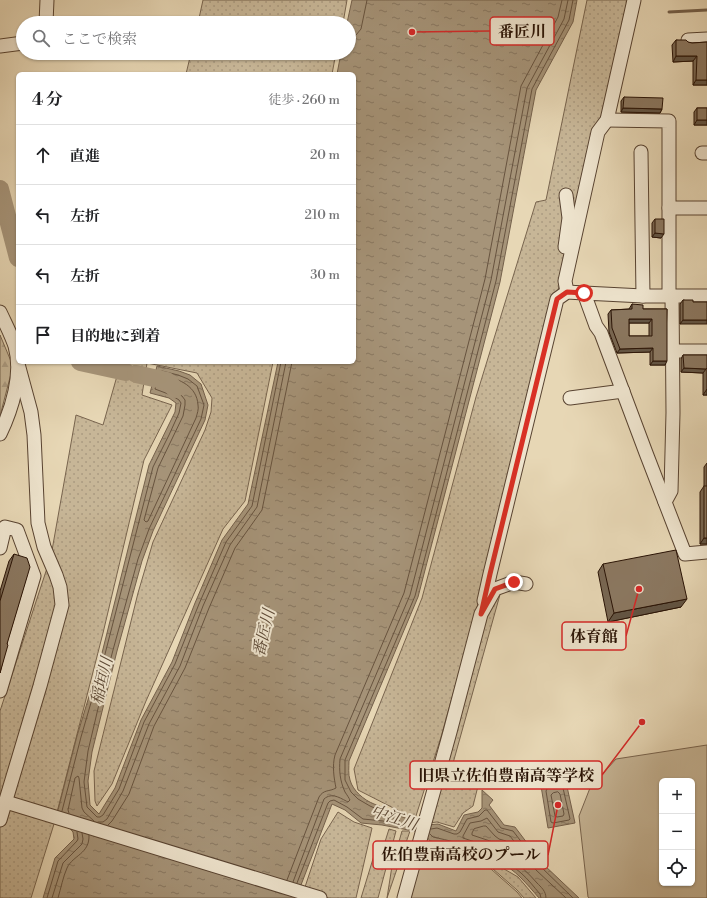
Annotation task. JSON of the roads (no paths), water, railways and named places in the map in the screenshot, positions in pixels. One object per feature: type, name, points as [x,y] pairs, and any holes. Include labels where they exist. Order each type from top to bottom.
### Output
[{"type":"street","points":[[46,16],[47,0]]},
{"type":"street","points":[[404,898],[481,614],[562,296],[598,132],[607,120],[634,0]]},
{"type":"street","points":[[688,40],[707,39]]},
{"type":"street","points":[[0,46],[16,44]]},
{"type":"street","points":[[607,120],[669,121],[670,296],[673,413],[671,491],[665,502]]},
{"type":"street","points":[[640,152],[643,296]]},
{"type":"street","points":[[562,296],[569,218],[566,195]]},
{"type":"street","points":[[669,208],[707,208]]},
{"type":"street","points":[[562,296],[584,293],[643,296],[707,296]]},
{"type":"street","points":[[584,293],[596,326],[601,333],[685,554],[707,552]]},
{"type":"street","points":[[0,312],[12,338],[16,353]]},
{"type":"street","points":[[672,351],[707,351]]},
{"type":"street","points":[[0,434],[10,412],[15,395],[18,364]]},
{"type":"street","points":[[0,820],[8,803],[62,605],[60,587],[44,547],[38,523],[34,435],[31,412],[18,364]]},
{"type":"street","points":[[570,398],[623,391]]},
{"type":"street","points":[[0,548],[5,527],[17,530],[34,576],[0,691]]},
{"type":"street","points":[[481,614],[495,589],[514,582],[526,584]]},
{"type":"street","points":[[8,803],[320,898]]},
{"type":"water","name":"中江川","points":[[352,0],[577,0],[573,22],[536,90],[500,282],[418,597],[349,761],[349,775],[351,784],[359,795],[383,808],[387,812],[427,825],[438,824],[456,831],[464,815],[478,812],[482,808],[482,790],[493,800],[489,805],[504,825],[515,827],[543,864],[579,898],[539,898],[511,869],[490,857],[466,849],[430,841],[424,833],[382,825],[361,823],[345,810],[332,804],[296,898],[43,898],[55,858],[74,839],[73,832],[57,814],[77,736],[101,657],[149,465],[175,412],[176,403],[169,398],[150,393],[157,366],[190,375],[201,384],[208,405],[205,420],[153,531],[142,561],[117,651],[92,752],[88,781],[90,805],[99,814],[115,788],[141,720],[172,662],[222,540],[248,504],[278,364],[356,364],[356,72],[337,72],[340,60],[356,60],[356,16],[349,16]]},
{"type":"water","points":[[566,782],[575,823],[548,828],[541,786]]},
{"type":"waterway","points":[[669,12],[707,10]]},
{"type":"waterway","name":"稲垣川","points":[[0,189],[16,250]]},
{"type":"waterway","name":"稲垣川","points":[[89,364],[126,372]]},
{"type":"waterway","name":"稲垣川","points":[[136,374],[167,381],[175,389]]},
{"type":"place","name":"番匠川","points":[[412,32]]},
{"type":"place","name":"体育館","points":[[639,589]]},
{"type":"place","name":"旧県立佐伯豊南高等学校","points":[[642,722]]},
{"type":"place","name":"佐伯豊南高校のプール","points":[[558,805]]}]
